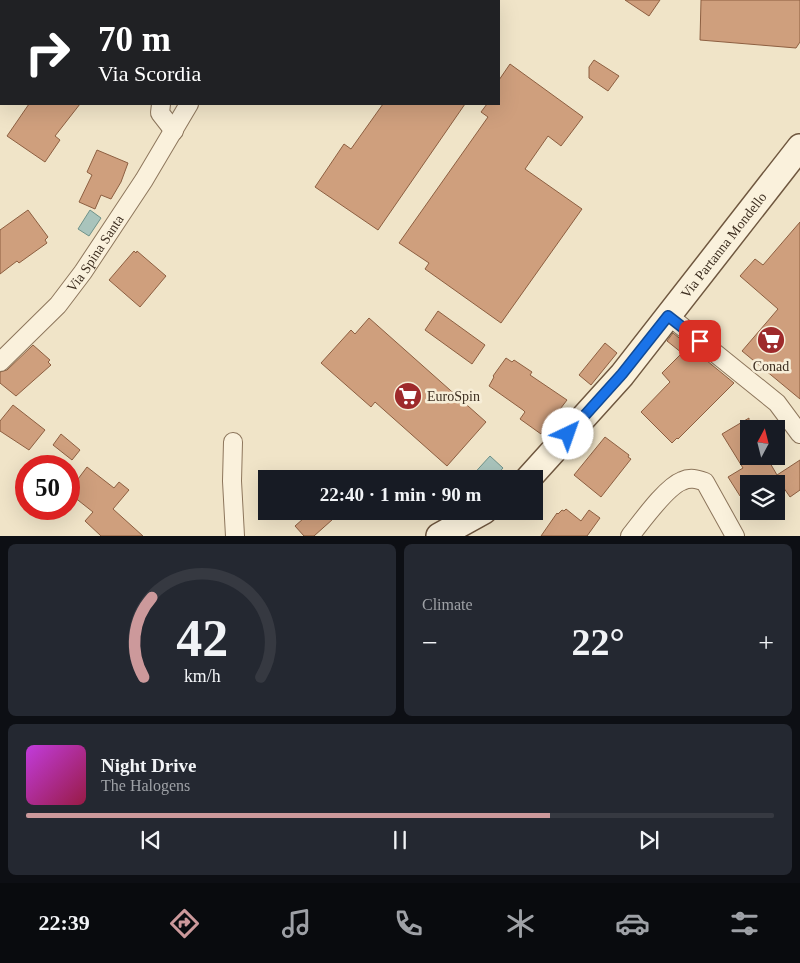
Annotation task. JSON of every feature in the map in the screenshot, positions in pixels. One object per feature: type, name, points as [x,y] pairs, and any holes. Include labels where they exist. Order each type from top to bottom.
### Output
[{"type":"main road","name":"Via Partanna Mondello","points":[[536,470],[622,374],[800,147]]},
{"type":"main road","points":[[439,536],[468,520]]},
{"type":"street","points":[[161,105],[160,113],[174,131]]},
{"type":"street","name":"Via Spina Santa","points":[[0,362],[58,305],[83,272],[174,131],[188,105]]},
{"type":"street","points":[[668,316],[777,403],[800,434]]},
{"type":"street","points":[[233,442],[232,481],[235,536]]},
{"type":"street","points":[[630,536],[672,486],[683,480],[694,478],[706,482],[735,536]]},
{"type":"water","points":[[90,210],[101,218],[89,236],[78,229]]},
{"type":"water","points":[[490,456],[503,468],[501,470],[477,470]]},
{"type":"building","points":[[625,0],[660,0],[649,16]]},
{"type":"building","points":[[701,0],[800,0],[800,42],[796,48],[700,40]]},
{"type":"building","points":[[594,60],[619,76],[608,91],[589,78],[589,67]]},
{"type":"building","points":[[510,64],[583,117],[561,146],[548,136],[525,169],[582,209],[501,323],[425,269],[429,263],[399,243],[488,117],[481,112],[486,105],[500,105],[500,79]]},
{"type":"building","points":[[28,105],[79,105],[55,136],[60,140],[45,162],[7,136]]},
{"type":"building","points":[[382,105],[464,105],[378,230],[315,187],[344,144],[351,149]]},
{"type":"building","points":[[97,150],[128,163],[121,182],[111,199],[101,195],[95,209],[79,202],[92,175],[87,172]]},
{"type":"building","points":[[28,210],[48,237],[45,240],[47,243],[0,274],[0,230]]},
{"type":"building","points":[[800,222],[800,399],[742,351],[778,309],[740,276],[755,259],[763,265]]},
{"type":"building","points":[[134,251],[136,253],[137,251],[166,276],[140,307],[109,280]]},
{"type":"building","points":[[438,311],[485,345],[472,364],[425,330]]},
{"type":"building","name":"EuroSpin","points":[[369,318],[486,422],[447,466],[375,402],[371,407],[321,363],[351,330],[355,334]]},
{"type":"building","points":[[673,333],[734,383],[672,443],[641,412],[670,382],[662,373],[682,353],[667,341]]},
{"type":"building","points":[[605,343],[617,353],[591,385],[579,375]]},
{"type":"building","points":[[33,345],[50,360],[48,362],[51,365],[16,396],[0,383],[0,372],[7,370]]},
{"type":"building","points":[[506,358],[512,362],[514,360],[532,372],[530,375],[567,400],[541,434],[520,419],[525,412],[523,410],[489,386],[493,376]]},
{"type":"building","points":[[13,405],[45,430],[29,450],[0,431],[0,421]]},
{"type":"building","points":[[740,423],[740,463],[722,434]]},
{"type":"building","points":[[61,434],[80,450],[76,455],[66,455],[53,445]]},
{"type":"building","points":[[605,437],[629,455],[628,457],[631,459],[601,497],[574,475]]},
{"type":"building","points":[[800,460],[800,490],[790,497],[785,490],[785,475],[777,475]]},
{"type":"building","points":[[741,465],[771,465],[777,475],[740,475],[740,496],[728,477],[743,468]]},
{"type":"building","points":[[87,467],[114,488],[119,482],[129,490],[113,509],[143,536],[101,536],[85,521],[93,512],[80,502],[80,476]]},
{"type":"building","points":[[566,509],[581,521],[589,510],[600,518],[587,536],[541,536],[557,513]]},
{"type":"building","points":[[302,520],[332,520],[314,536],[304,536],[295,526]]},
{"type":"place","name":"Conad","points":[[771,340]]},
{"type":"place","name":"EuroSpin","points":[[408,396]]},
{"type":"route","points":[[568,434],[622,374],[668,316],[700,341]]}]
